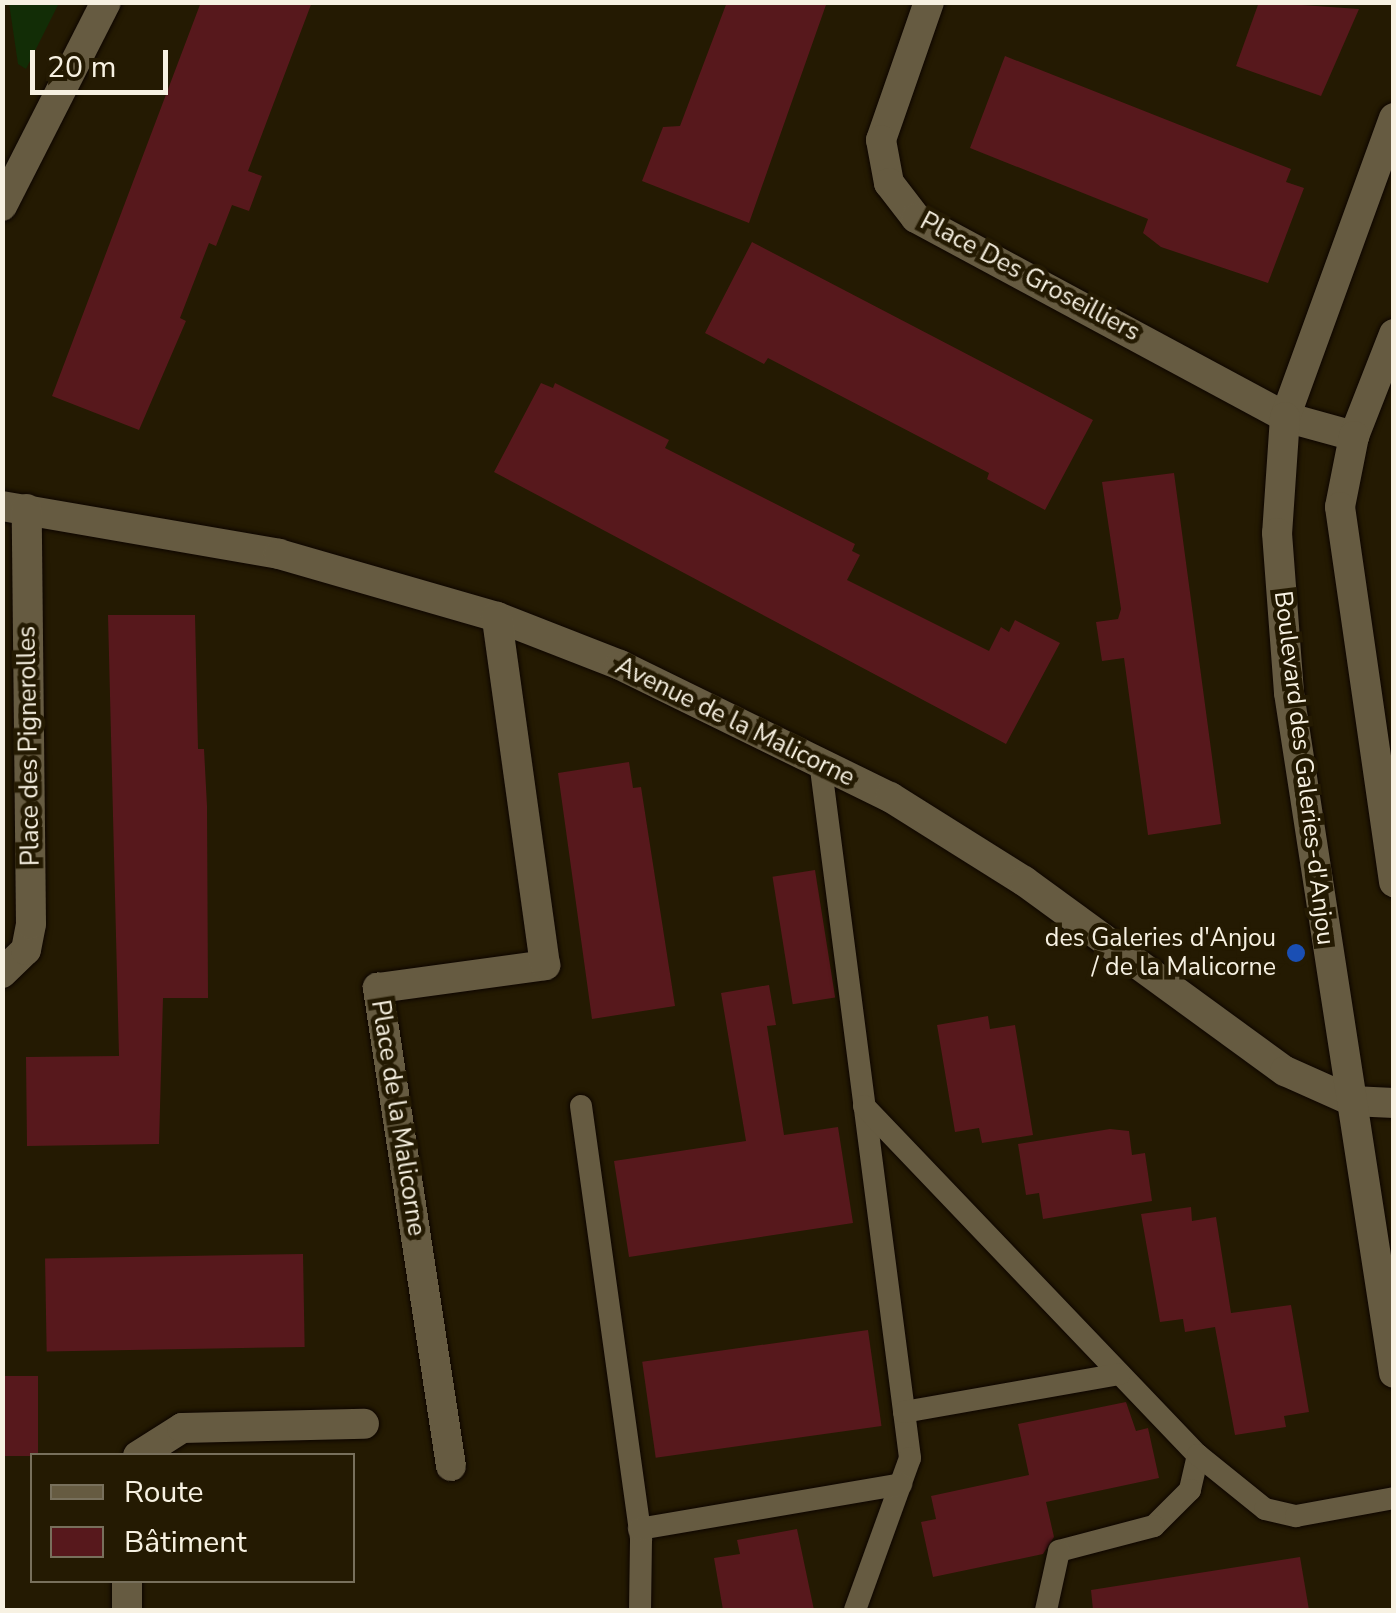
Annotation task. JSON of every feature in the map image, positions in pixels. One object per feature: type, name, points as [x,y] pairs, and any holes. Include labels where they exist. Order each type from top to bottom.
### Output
[{"type":"street","points":[[2,206],[106,2]]},
{"type":"street","name":"Place Des Groseilliers","points":[[929,2],[882,140],[886,173],[901,202],[916,218],[1285,417],[1354,436]]},
{"type":"street","name":"Boulevard des Galeries-d'Anjou","points":[[1394,118],[1285,417],[1277,533],[1281,616],[1394,1373]]},
{"type":"street","points":[[1394,334],[1354,436],[1340,507],[1344,559],[1394,882]]},
{"type":"street","name":"Avenue de la Malicorne","points":[[15,508],[279,554],[497,617],[620,665],[820,761],[1024,880],[1285,1070],[1352,1101],[1394,1104]]},
{"type":"street","name":"Place des Pignerolles","points":[[2,972],[26,950],[31,924],[15,508]]},
{"type":"street","name":"Place de la Malicorne","points":[[452,1466],[378,988],[545,965],[497,617]]},
{"type":"street","points":[[143,1453],[182,1428],[364,1424]]},
{"type":"street","points":[[127,1583],[128,1610]]},
{"type":"lane","points":[[820,761],[910,1458],[855,1610]]},
{"type":"lane","points":[[581,1106],[639,1528],[640,1610]]},
{"type":"lane","points":[[864,1106],[1198,1456],[1264,1509],[1296,1516],[1394,1498]]},
{"type":"lane","points":[[904,1412],[1120,1374]]},
{"type":"lane","points":[[1046,1610],[1059,1551],[1154,1526],[1190,1490],[1198,1456]]},
{"type":"lane","points":[[639,1528],[901,1484]]},
{"type":"green space","points":[[9,3],[59,3],[26,69],[18,64]]},
{"type":"building","points":[[201,2],[312,2],[248,171],[262,176],[249,211],[232,205],[216,246],[209,243],[180,318],[186,321],[139,430],[52,396]]},
{"type":"building","points":[[727,2],[827,2],[749,223],[642,181],[663,127],[680,126]]},
{"type":"building","points":[[1259,2],[1359,9],[1321,96],[1236,66]]},
{"type":"building","points":[[1005,56],[1291,169],[1286,182],[1304,188],[1268,283],[1161,247],[1143,233],[1148,219],[970,148]]},
{"type":"building","points":[[752,242],[1093,420],[1045,510],[987,479],[989,473],[768,358],[764,364],[705,333]]},
{"type":"building","points":[[541,383],[553,388],[555,383],[669,440],[665,448],[855,544],[852,551],[860,555],[847,580],[989,651],[1001,627],[1009,632],[1015,620],[1060,643],[1006,744],[494,472]]},
{"type":"building","points":[[1174,473],[1221,824],[1148,835],[1124,658],[1102,661],[1096,622],[1118,619],[1121,609],[1102,482]]},
{"type":"building","points":[[108,615],[195,615],[198,749],[204,749],[207,806],[208,998],[163,998],[159,1144],[27,1146],[26,1057],[119,1056]]},
{"type":"building","points":[[629,762],[633,788],[641,787],[675,1006],[592,1019],[558,773]]},
{"type":"building","points":[[815,870],[835,997],[793,1004],[773,877]]},
{"type":"building","points":[[769,985],[776,1025],[767,1026],[784,1135],[838,1127],[853,1223],[629,1257],[614,1161],[746,1141],[721,993]]},
{"type":"building","points":[[988,1016],[990,1029],[1015,1025],[1033,1135],[982,1143],[979,1128],[955,1132],[937,1025]]},
{"type":"building","points":[[1110,1129],[1129,1131],[1132,1155],[1145,1153],[1152,1201],[1043,1219],[1039,1193],[1026,1195],[1018,1144]]},
{"type":"building","points":[[1191,1207],[1192,1221],[1216,1217],[1231,1313],[1291,1305],[1309,1412],[1284,1416],[1286,1427],[1235,1435],[1215,1327],[1185,1332],[1183,1319],[1160,1322],[1141,1214]]},
{"type":"building","points":[[303,1254],[305,1347],[47,1351],[45,1259]]},
{"type":"building","points":[[868,1330],[881,1426],[656,1458],[642,1362]]},
{"type":"building","points":[[2,1376],[38,1376],[38,1453],[2,1456]]},
{"type":"building","points":[[1126,1402],[1136,1431],[1148,1428],[1159,1478],[1046,1502],[1054,1537],[1043,1554],[933,1577],[921,1522],[936,1519],[931,1496],[1029,1475],[1018,1424]]},
{"type":"building","points":[[797,1529],[814,1610],[723,1610],[714,1558],[740,1554],[737,1540]]},
{"type":"building","points":[[1300,1557],[1309,1610],[1093,1610],[1091,1590]]},
{"type":"place","name":"des Galeries d'Anjou / de la Malicorne","points":[[1296,953]]}]
